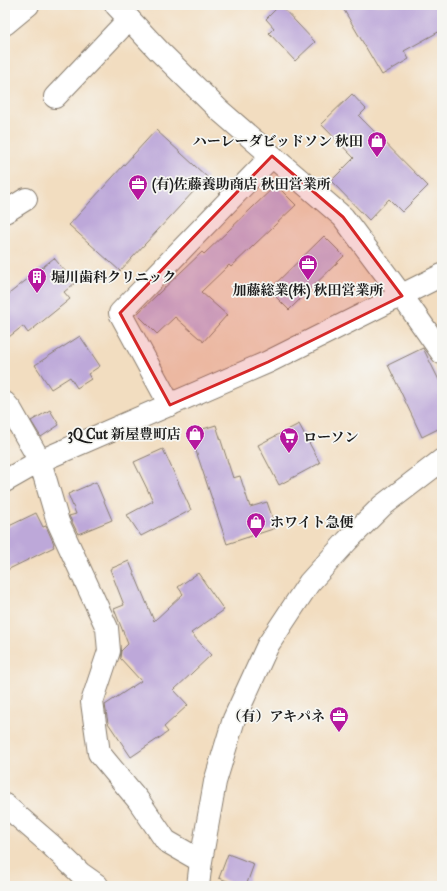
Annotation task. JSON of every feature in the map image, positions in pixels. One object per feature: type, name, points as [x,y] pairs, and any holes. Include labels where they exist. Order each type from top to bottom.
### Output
[{"type":"street","points":[[5,24],[28,5]]},
{"type":"street","points":[[55,97],[122,12],[219,110],[343,217],[402,296],[442,353]]},
{"type":"street","points":[[170,405],[120,313],[272,156]]},
{"type":"street","points":[[5,212],[26,199]]},
{"type":"street","points":[[5,481],[40,461],[268,362],[442,275]]},
{"type":"street","points":[[5,403],[11,410],[40,461],[58,522],[107,628],[109,651],[92,702],[99,753],[138,800],[166,841],[201,861]]},
{"type":"street","points":[[198,886],[201,861],[216,782],[234,719],[268,645],[309,583],[347,541],[382,506],[442,460]]},
{"type":"street","points":[[5,805],[50,844],[80,873],[97,885]]},
{"type":"highlighted area","points":[[272,156],[343,217],[402,296],[268,362],[170,405],[120,313]]},
{"type":"building","points":[[280,5],[315,42],[295,61],[269,33],[274,28],[266,19]]},
{"type":"building","points":[[341,5],[442,5],[442,30],[404,51],[409,59],[382,75]]},
{"type":"building","name":"ハーレーダビッドソン 秋田","points":[[352,94],[366,109],[359,116],[428,186],[402,212],[389,199],[369,220],[331,181],[354,158],[321,124]]},
{"type":"building","name":"(有)佐藤養助商店 秋田営業所","points":[[156,130],[207,177],[120,271],[69,225]]},
{"type":"building","points":[[276,185],[296,205],[231,267],[229,265],[201,292],[227,315],[203,342],[201,338],[199,338],[175,317],[157,334],[137,314],[202,252],[204,254]]},
{"type":"building","points":[[324,236],[344,256],[289,310],[269,290]]},
{"type":"building","name":"堀川歯科クリニック","points":[[54,258],[75,283],[64,292],[70,299],[28,333],[23,326],[5,340],[5,297]]},
{"type":"building","points":[[80,336],[100,366],[88,374],[91,379],[77,388],[70,377],[51,389],[35,365]]},
{"type":"building","points":[[423,348],[442,386],[442,427],[422,437],[388,365]]},
{"type":"building","points":[[50,410],[59,425],[41,437],[31,421]]},
{"type":"building","name":"ローソン","points":[[299,424],[320,463],[279,485],[258,445]]},
{"type":"building","points":[[216,425],[233,478],[240,476],[250,507],[267,502],[276,528],[227,544],[190,433]]},
{"type":"building","points":[[163,449],[191,510],[141,536],[127,515],[153,501],[134,462]]},
{"type":"building","points":[[96,482],[112,520],[78,534],[69,516],[76,514],[68,494]]},
{"type":"building","points":[[36,513],[43,527],[46,526],[54,547],[5,571],[5,528]]},
{"type":"building","points":[[129,561],[154,621],[183,594],[178,587],[198,573],[224,610],[191,633],[211,655],[174,690],[188,705],[164,727],[168,732],[131,757],[108,723],[105,705],[141,681],[120,658],[121,651],[128,644],[114,609],[124,605],[110,569]]},
{"type":"building","points":[[228,854],[254,864],[246,886],[241,886],[219,878]]},
{"type":"place","name":"ハーレーダビッドソン 秋田","points":[[377,158]]},
{"type":"place","name":"(有)佐藤養助商店 秋田営業所","points":[[138,201]]},
{"type":"place","name":"加藤総業(株) 秋田営業所","points":[[308,281]]},
{"type":"place","name":"堀川歯科クリニック","points":[[37,294]]},
{"type":"place","name":"3Q Cut 新屋豊町店","points":[[195,451]]},
{"type":"place","name":"ローソン","points":[[289,454]]},
{"type":"place","name":"ホワイト急便","points":[[256,539]]},
{"type":"place","name":"（有）アキパネ","points":[[339,733]]}]
